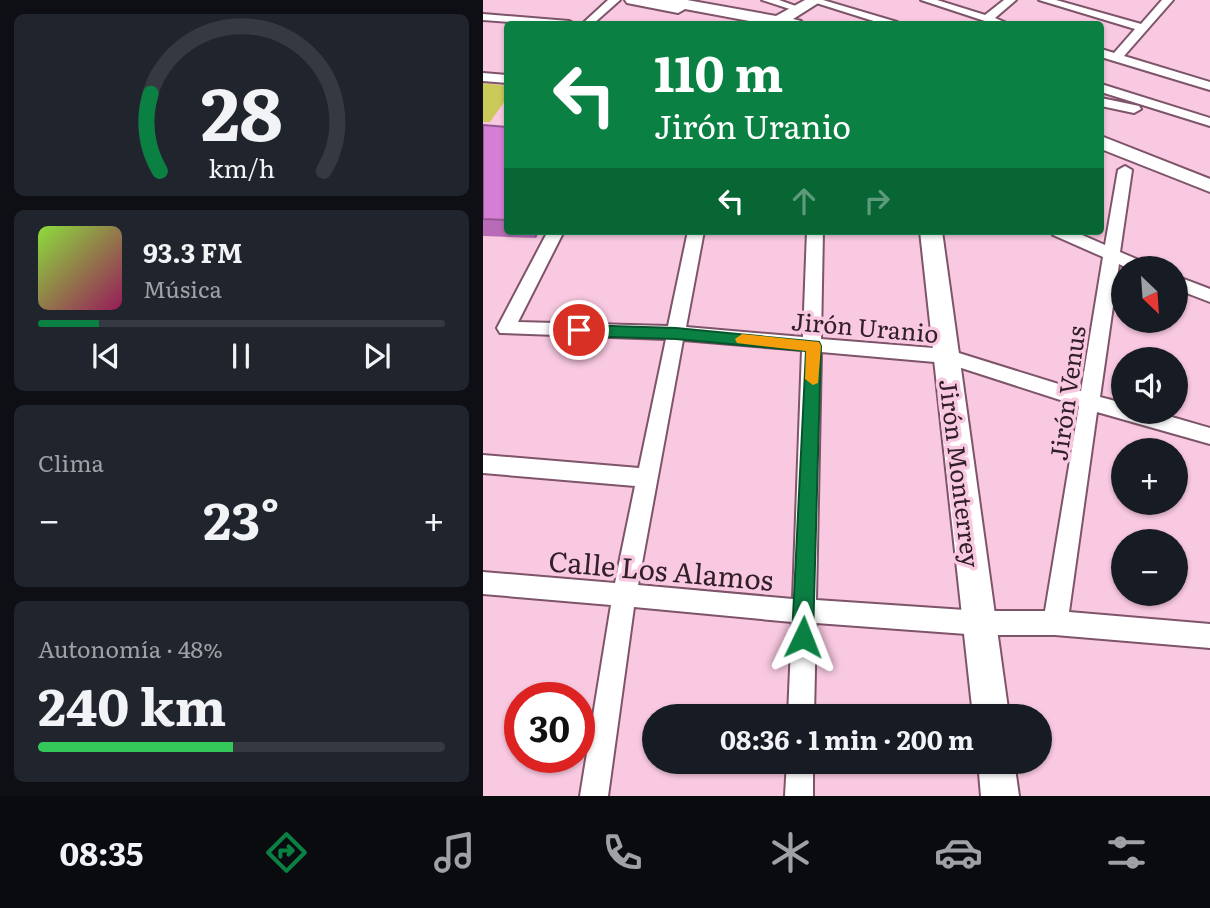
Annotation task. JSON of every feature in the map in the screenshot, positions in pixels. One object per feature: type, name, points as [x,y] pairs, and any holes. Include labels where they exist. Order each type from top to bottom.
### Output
[{"type":"main road","points":[[632,0],[750,21]]},
{"type":"main road","points":[[662,0],[703,3],[750,21]]},
{"type":"main road","points":[[797,17],[815,1]]},
{"type":"main road","points":[[1104,143],[1210,186]]},
{"type":"main road","points":[[1104,160],[1210,202]]},
{"type":"main road","name":"Jirón Monterrey","points":[[931,235],[990,704]]},
{"type":"main road","points":[[997,774],[1000,796]]},
{"type":"street","points":[[590,21],[615,0]]},
{"type":"street","points":[[767,0],[797,17]]},
{"type":"street","points":[[926,0],[994,21]]},
{"type":"street","points":[[988,19],[1011,0]]},
{"type":"street","points":[[1044,0],[1143,28]]},
{"type":"street","points":[[1116,58],[1168,0]]},
{"type":"street","points":[[815,1],[883,21]]},
{"type":"street","points":[[483,17],[532,21]]},
{"type":"street","points":[[1104,54],[1205,85],[1210,70]]},
{"type":"street","points":[[483,77],[504,79]]},
{"type":"street","points":[[1104,89],[1210,123]]},
{"type":"street","points":[[1104,103],[1210,123]]},
{"type":"street","name":"Jirón Venus","points":[[1055,623],[1125,170]]},
{"type":"street","name":"Jirón Uranio","points":[[554,235],[506,328],[676,333],[946,356],[1210,436]]},
{"type":"street","points":[[594,796],[624,595],[695,235]]},
{"type":"street","points":[[801,704],[814,346],[815,235]]},
{"type":"street","points":[[1068,235],[1110,255]]},
{"type":"street","points":[[1188,287],[1210,296]]},
{"type":"street","points":[[483,464],[646,478]]},
{"type":"street","name":"Calle Los Alamos","points":[[483,583],[803,611],[980,623],[1055,623],[1210,636]]},
{"type":"street","points":[[799,796],[800,774]]},
{"type":"shaded area","points":[[483,83],[504,86],[504,102],[490,122],[483,122]]},
{"type":"building","points":[[483,125],[504,127],[504,220],[483,219]]},
{"type":"slow traffic","points":[[742,339],[814,346],[813,379]]},
{"type":"route","points":[[579,330],[676,333],[814,346],[803,637]]}]
